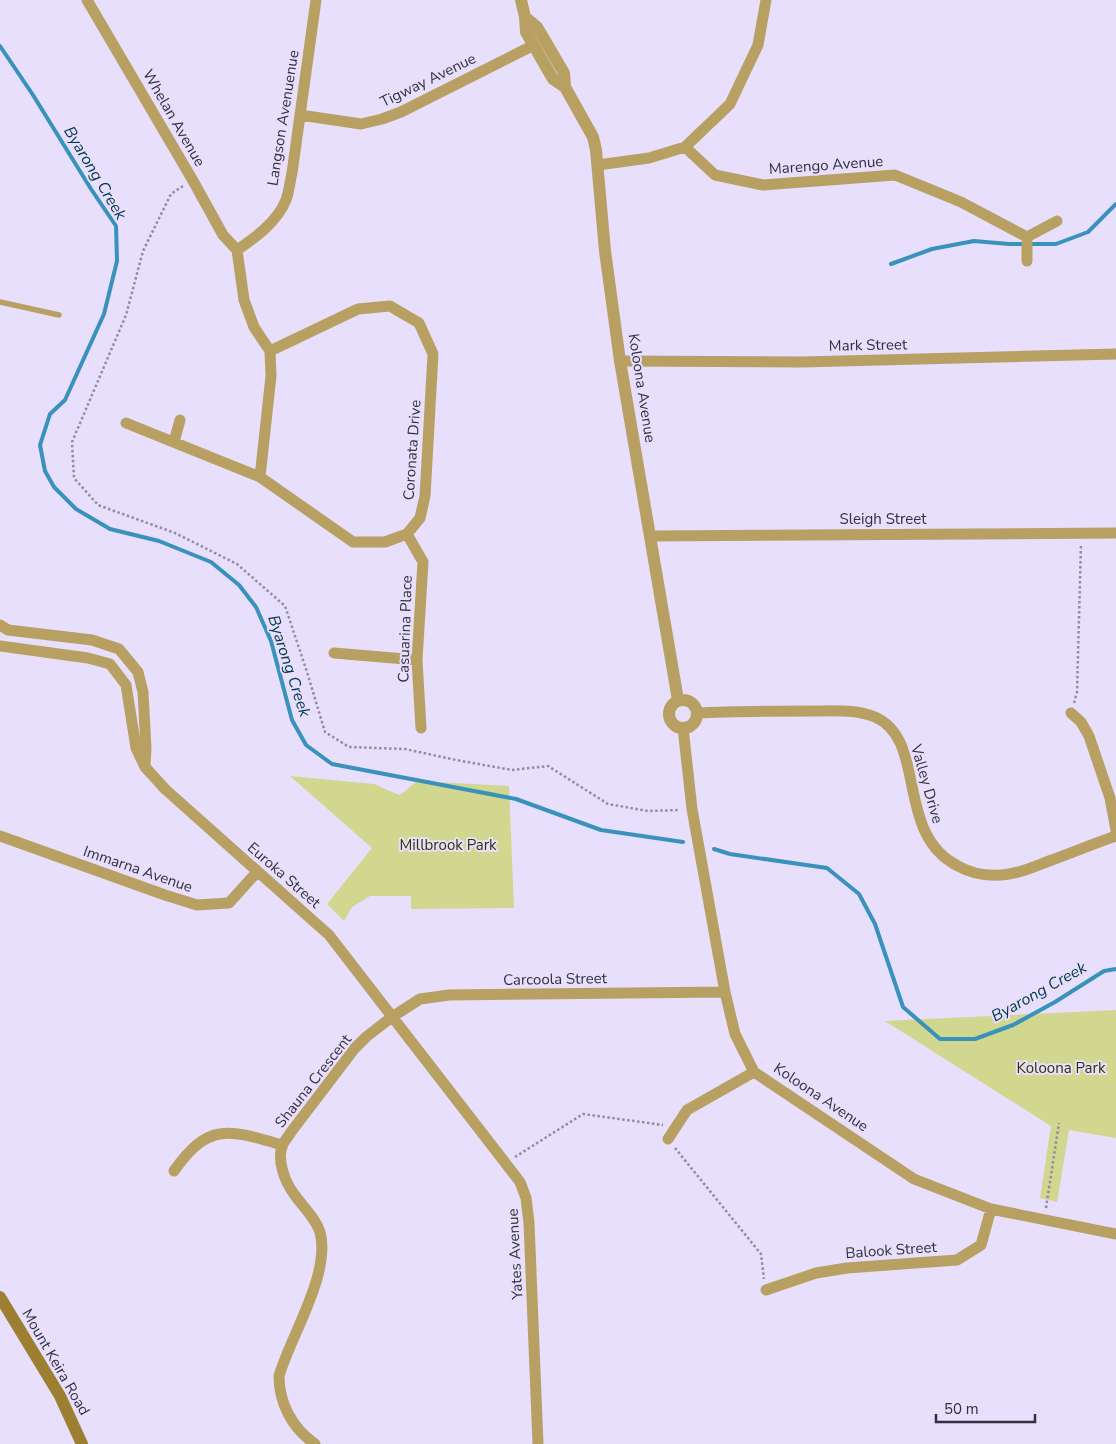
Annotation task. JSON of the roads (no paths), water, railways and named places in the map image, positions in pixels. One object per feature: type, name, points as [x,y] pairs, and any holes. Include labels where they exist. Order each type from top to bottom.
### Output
[{"type":"main road","name":"Mount Keira Road","points":[[0,1298],[60,1396],[82,1444]]},
{"type":"street","name":"Whelan Avenue","points":[[87,0],[223,235],[237,250]]},
{"type":"street","name":"Langson Avenuenue","points":[[237,250],[258,235],[275,218],[286,200],[292,173],[316,0]]},
{"type":"street","name":"Koloona Avenue","points":[[521,0],[526,32],[553,79],[565,87]]},
{"type":"street","points":[[598,165],[649,158],[685,146],[730,104],[758,45],[766,0]]},
{"type":"street","name":"Koloona Avenue","points":[[525,17],[537,27],[564,73],[565,87],[592,137],[598,165],[605,251],[620,360],[678,700]]},
{"type":"street","name":"Tigway Avenue","points":[[300,116],[361,124],[382,119],[401,112],[534,45]]},
{"type":"street","name":"Marengo Avenue","points":[[685,146],[715,175],[763,185],[895,175],[961,202],[1027,237]]},
{"type":"street","points":[[1027,261],[1027,237],[1057,221]]},
{"type":"street","points":[[237,250],[244,300],[254,328],[270,351],[271,376],[260,477]]},
{"type":"street","name":"Coronata Drive","points":[[270,351],[358,308],[390,306],[419,323],[432,354],[425,496],[420,518],[407,534]]},
{"type":"street","name":"Mark Street","points":[[620,360],[812,361],[1116,354]]},
{"type":"street","points":[[174,442],[180,420]]},
{"type":"street","points":[[126,423],[260,477],[353,542],[385,542],[407,534]]},
{"type":"street","name":"Sleigh Street","points":[[651,536],[1116,532]]},
{"type":"street","name":"Casuarina Place","points":[[407,534],[422,562],[417,660],[421,728]]},
{"type":"street","points":[[0,625],[8,630],[92,640],[119,649],[138,672],[143,692],[145,767]]},
{"type":"street","name":"Euroka Street","points":[[0,646],[88,658],[110,664],[126,685],[136,748],[145,767],[165,789],[329,935],[392,1017]]},
{"type":"street","points":[[334,653],[417,660]]},
{"type":"street","points":[[683,699],[695,705],[697,713],[692,725],[683,728],[674,725],[669,718],[668,714],[671,706],[678,700],[683,699]]},
{"type":"street","name":"Valley Drive","points":[[697,713],[754,710],[847,711],[875,717],[892,730],[903,749],[919,817],[930,842],[948,861],[969,872],[994,875],[1010,874],[1116,836]]},
{"type":"street","points":[[1071,713],[1081,722],[1089,736],[1110,798],[1116,830]]},
{"type":"street","name":"Koloona Avenue","points":[[683,728],[692,809],[725,992],[735,1034],[754,1072],[914,1179],[991,1209],[1116,1234]]},
{"type":"street","name":"Immarna Avenue","points":[[0,836],[197,905],[228,903],[258,872]]},
{"type":"street","name":"Carcoola Street","points":[[392,1017],[420,999],[449,995],[725,992]]},
{"type":"street","name":"Shauna Crescent","points":[[315,1444],[301,1433],[293,1422],[282,1400],[279,1387],[279,1376],[282,1366],[316,1283],[322,1256],[320,1232],[316,1222],[288,1184],[281,1162],[282,1145],[355,1048],[392,1017]]},
{"type":"street","name":"Yates Avenue","points":[[392,1017],[520,1182],[526,1198],[528,1207],[538,1444]]},
{"type":"street","points":[[668,1139],[687,1110],[754,1072]]},
{"type":"street","points":[[174,1171],[188,1152],[216,1134],[238,1133],[282,1145]]},
{"type":"street","name":"Balook Street","points":[[766,1290],[816,1273],[848,1268],[957,1260],[981,1245],[991,1209]]},
{"type":"lane","points":[[0,302],[59,315]]},
{"type":"waterway","name":"Byarong Creek","points":[[0,46],[116,226],[117,261],[104,314],[65,400],[50,414],[40,445],[45,471],[54,487],[76,509],[110,529],[159,541],[211,562],[239,585],[256,607],[271,641],[292,720],[306,745],[332,764],[516,799],[601,830],[683,842]]},
{"type":"waterway","points":[[891,264],[932,249],[974,241],[1009,244],[1056,244],[1088,232],[1116,204]]},
{"type":"waterway","name":"Byarong Creek","points":[[714,849],[730,854],[827,868],[859,894],[875,924],[903,1007],[940,1039],[975,1039],[1013,1025],[1055,1002],[1104,971],[1116,969]]},
{"type":"park label","name":"Millbrook Park","points":[[448,845]]},
{"type":"park label","name":"Koloona Park","points":[[1061,1068]]}]
